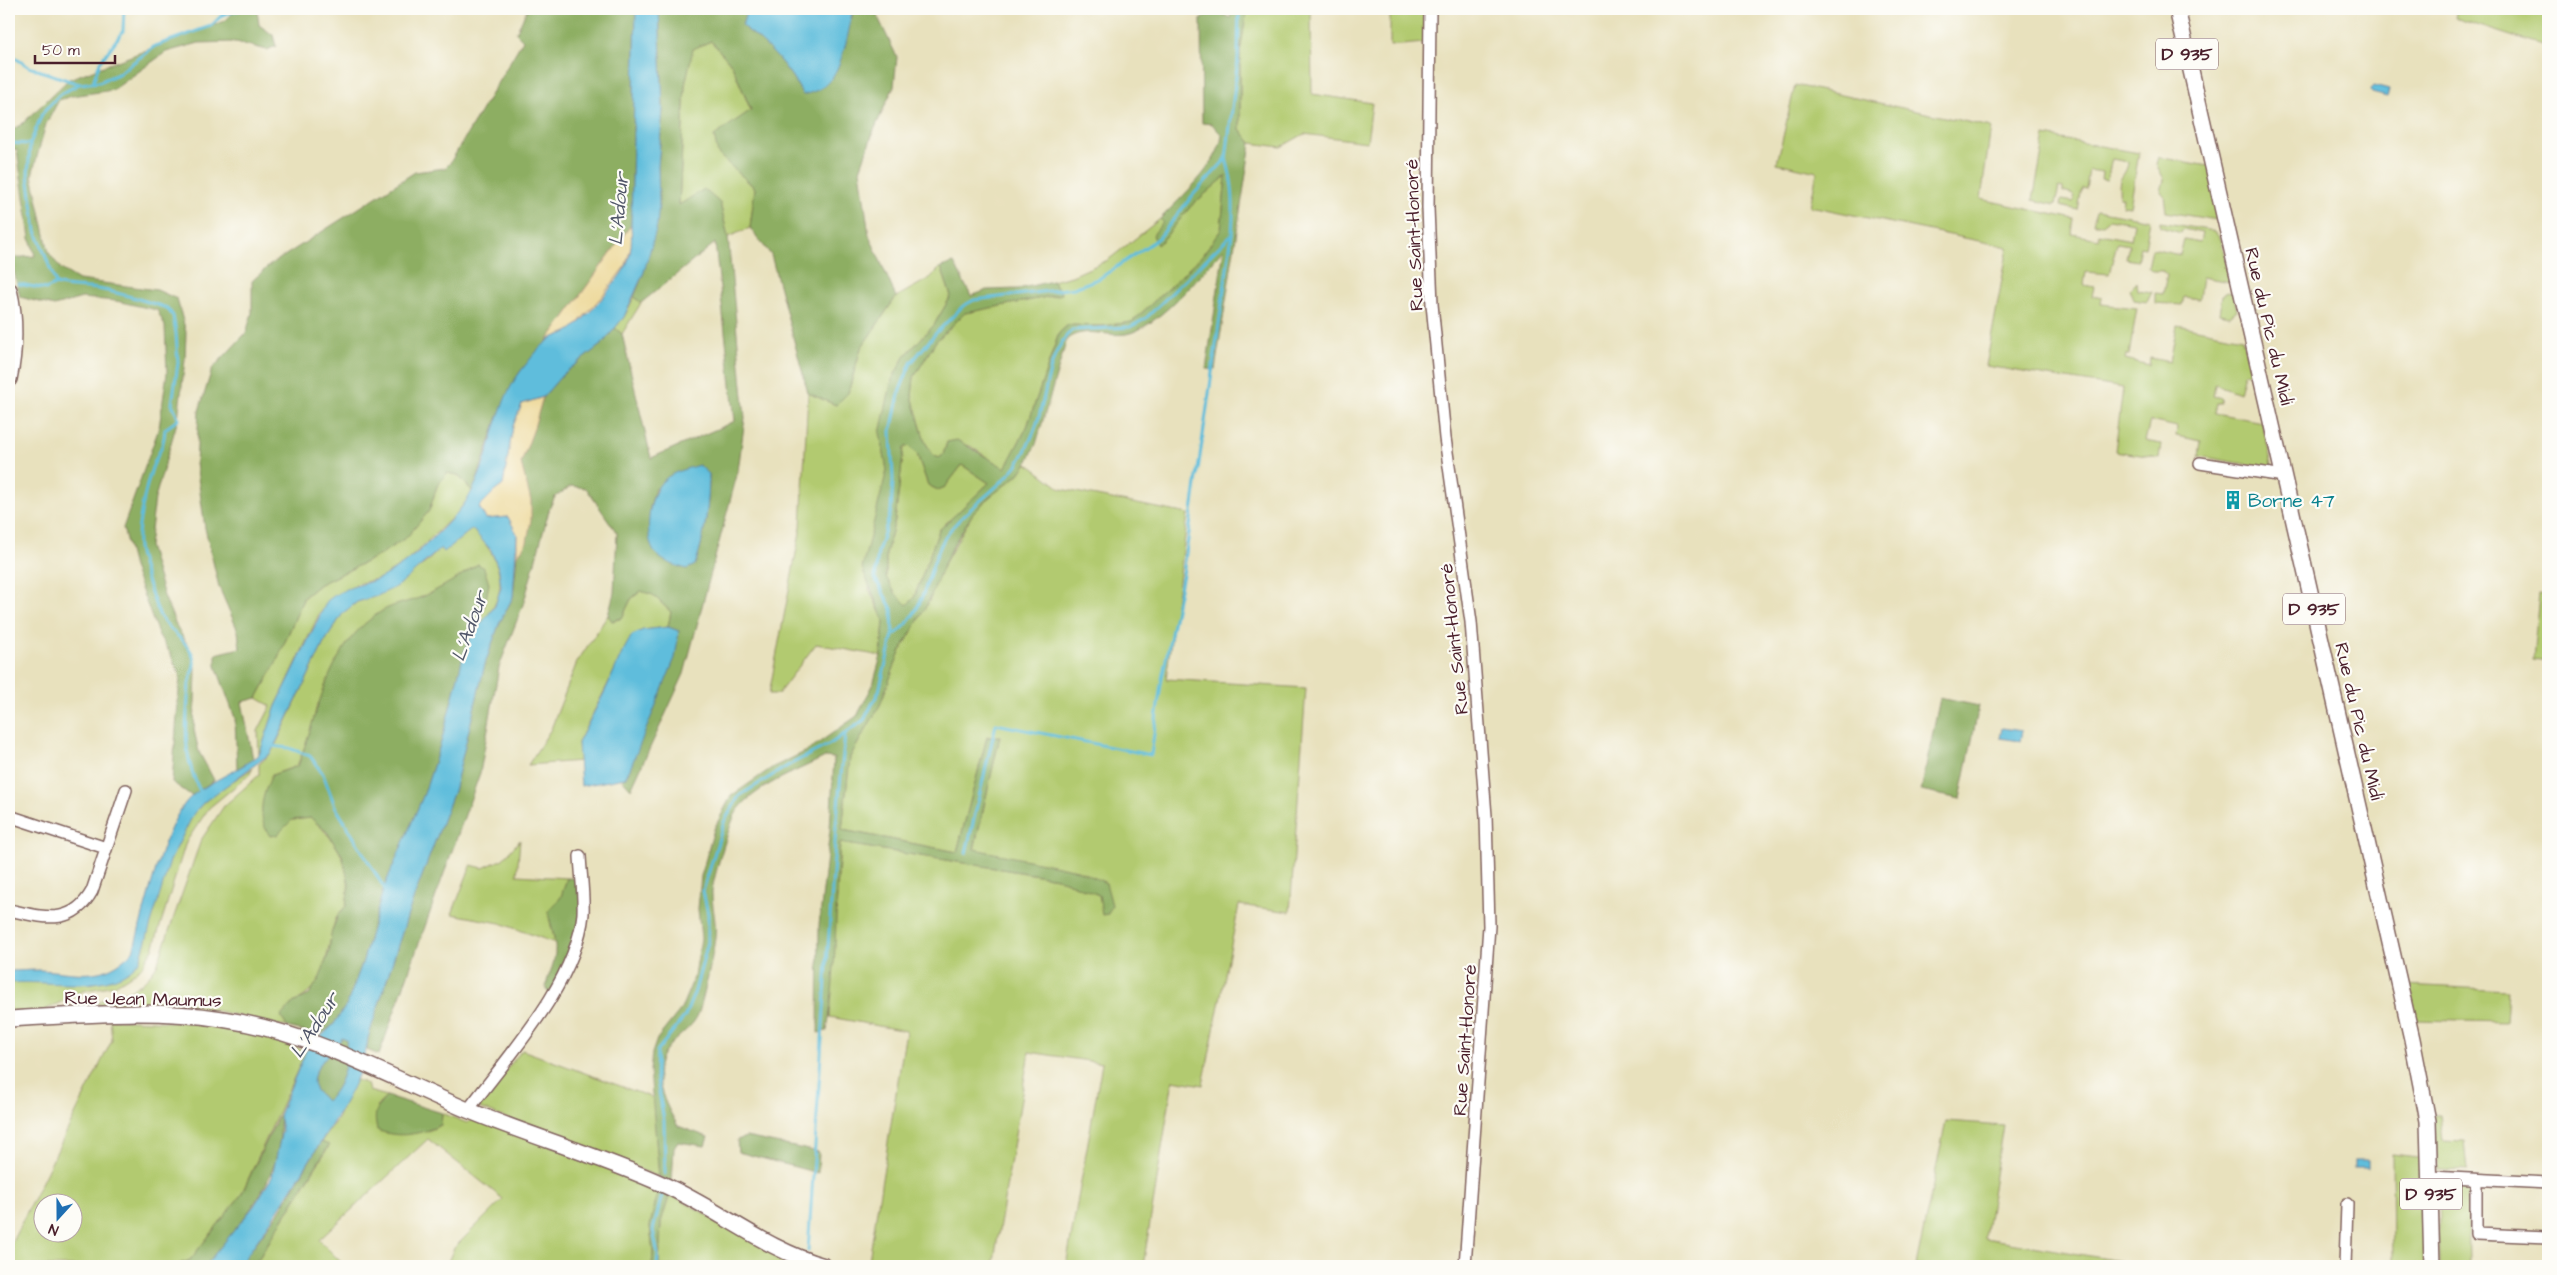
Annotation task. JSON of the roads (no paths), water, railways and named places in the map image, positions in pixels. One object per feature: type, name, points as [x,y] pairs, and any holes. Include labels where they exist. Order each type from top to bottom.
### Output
[{"type":"main road","name":"Rue du Pic du Midi","points":[[2177,9],[2412,1039],[2428,1121],[2431,1177]]},
{"type":"main road","points":[[9,290],[12,303],[13,362],[9,379]]},
{"type":"main road","name":"Rue Jean Maumus","points":[[9,1019],[110,1014],[186,1015],[223,1019],[297,1037],[377,1067],[468,1110],[524,1133],[663,1184],[796,1259],[824,1266]]},
{"type":"main road","name":"D 935","points":[[2431,1177],[2432,1266]]},
{"type":"street","name":"Rue Saint-Honoré","points":[[1430,9],[1428,208],[1432,304],[1445,438],[1471,622],[1486,816],[1489,916],[1465,1266]]},
{"type":"street","points":[[2200,463],[2284,476]]},
{"type":"street","points":[[9,910],[56,917],[72,914],[85,904],[92,892],[126,790]]},
{"type":"street","points":[[9,816],[106,848]]},
{"type":"street","points":[[468,1110],[549,1001],[568,967],[583,914],[580,856]]},
{"type":"street","points":[[2431,1177],[2548,1183]]},
{"type":"street","points":[[2476,1180],[2476,1234],[2548,1237]]},
{"type":"street","points":[[2346,1266],[2347,1204]]},
{"type":"water","points":[[636,9],[659,9],[663,109],[658,166],[659,203],[657,226],[644,272],[624,317],[602,344],[563,374],[543,397],[522,404],[513,426],[503,485],[479,507],[486,519],[508,517],[517,534],[513,597],[499,624],[485,664],[454,791],[410,908],[356,1080],[335,1120],[300,1176],[239,1266],[205,1266],[254,1206],[272,1177],[282,1130],[279,1115],[306,1051],[334,1024],[347,1004],[362,964],[384,887],[424,794],[442,739],[464,653],[471,636],[495,606],[501,587],[499,570],[491,550],[472,529],[444,552],[441,548],[398,586],[377,596],[357,602],[343,613],[324,643],[271,753],[204,802],[194,813],[170,861],[140,960],[129,971],[114,979],[79,984],[9,983],[9,971],[101,972],[122,961],[133,951],[156,868],[164,845],[182,807],[201,789],[259,755],[276,706],[327,601],[342,591],[382,577],[403,564],[431,540],[457,513],[477,480],[502,406],[520,372],[533,355],[550,339],[569,331],[578,324],[593,309],[616,280],[626,266],[629,256]],"holes":[[[342,1038],[346,1040],[347,1048],[343,1073],[336,1089],[326,1101],[315,1089],[314,1076],[322,1062]]]},
{"type":"water","points":[[747,9],[852,9],[848,36],[842,56],[834,74],[827,83],[818,90],[803,95],[777,57],[742,26]]},
{"type":"water","points":[[2374,86],[2389,90],[2387,97],[2372,93],[2371,89]]},
{"type":"water","points":[[699,465],[709,474],[707,509],[704,532],[695,565],[687,569],[663,560],[653,550],[649,534],[650,513],[655,494],[664,480],[676,472]]},
{"type":"water","points":[[668,627],[679,631],[675,658],[630,769],[625,778],[581,786],[578,743],[622,653],[632,635],[643,630]]},
{"type":"water","points":[[2002,728],[2022,731],[2020,741],[2000,738]]},
{"type":"water","points":[[2354,1161],[2368,1161],[2368,1168],[2354,1168]]},
{"type":"waterway","points":[[93,82],[100,62],[123,31],[124,9]]},
{"type":"waterway","points":[[202,795],[191,767],[186,727],[189,684],[194,661],[185,643],[160,616],[138,547],[144,496],[152,468],[162,445],[165,429],[179,419],[172,404],[178,363],[173,316],[167,308],[127,296],[97,289],[56,284],[36,231],[28,175],[30,144],[42,114],[59,95],[79,84],[99,82],[118,74],[155,46],[211,26],[222,15],[242,9]]},
{"type":"waterway","points":[[665,1174],[664,1121],[656,1074],[657,1051],[685,1016],[695,991],[708,942],[708,914],[703,891],[724,822],[739,796],[789,765],[830,744],[864,720],[879,691],[893,635],[892,609],[875,578],[878,552],[891,511],[893,480],[891,431],[900,390],[911,363],[935,334],[963,306],[974,300],[1074,288],[1100,278],[1159,238],[1193,195],[1226,159],[1238,59],[1239,9]]},
{"type":"waterway","points":[[9,54],[29,67],[79,84]]},
{"type":"waterway","points":[[9,143],[30,144]]},
{"type":"waterway","points":[[894,635],[913,616],[938,551],[950,530],[1003,480],[1023,455],[1037,423],[1056,353],[1072,330],[1130,327],[1145,319],[1232,234],[1233,196],[1226,159]]},
{"type":"waterway","points":[[966,853],[996,724],[1151,755],[1161,684],[1183,574],[1232,234]]},
{"type":"waterway","points":[[19,284],[46,289],[56,284]]},
{"type":"waterway","points":[[808,1251],[836,827],[845,734]]},
{"type":"waterway","points":[[271,746],[289,748],[310,756],[323,774],[335,806],[386,891]]},
{"type":"waterway","points":[[657,1266],[658,1255],[653,1230],[662,1195]]},
{"type":"place","name":"Borne 47","points":[[2233,500]]},
{"type":"water label","name":"L'Adour","points":[[618,209]]},
{"type":"water label","name":"L'Adour","points":[[469,626]]},
{"type":"water label","name":"L'Adour","points":[[314,1025]]}]
